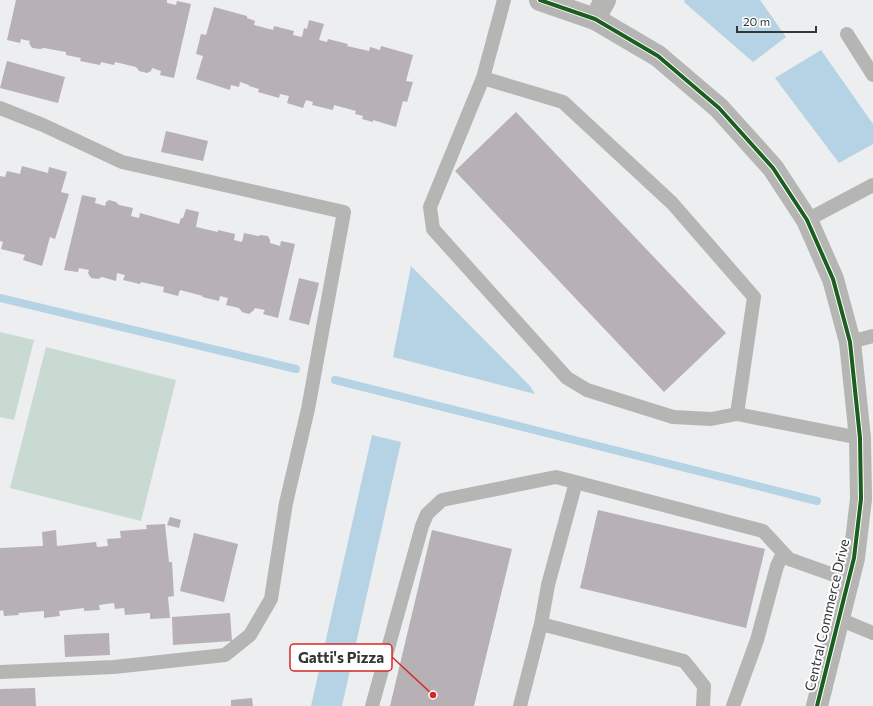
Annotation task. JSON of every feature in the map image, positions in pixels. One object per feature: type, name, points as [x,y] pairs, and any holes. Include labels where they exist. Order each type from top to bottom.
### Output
[{"type":"street","name":"Central Commerce Drive","points":[[540,0],[600,10],[658,56],[719,108],[773,168],[807,220],[833,279],[850,342],[860,438],[861,500],[854,558],[817,706]]},
{"type":"lane","points":[[504,0],[483,78],[430,207],[433,229],[567,378],[587,390],[673,417],[711,419],[737,414],[860,438]]},
{"type":"lane","points":[[847,34],[873,75]]},
{"type":"lane","points":[[483,78],[563,102],[672,203],[754,297],[737,414]]},
{"type":"lane","points":[[0,108],[43,125],[122,162],[344,212],[308,408],[286,503],[271,599],[250,635],[225,655],[114,667],[0,672]]},
{"type":"lane","points":[[807,220],[873,185]]},
{"type":"lane","points":[[850,342],[873,336]]},
{"type":"lane","points":[[372,706],[422,526],[427,514],[442,500],[556,477],[763,531],[789,559],[848,580]]},
{"type":"lane","points":[[520,706],[541,624],[548,585],[576,482]]},
{"type":"lane","points":[[733,706],[757,640],[777,566],[784,553]]},
{"type":"lane","points":[[839,619],[873,634]]},
{"type":"lane","points":[[541,624],[684,661],[704,686],[703,706]]},
{"type":"green space","points":[[0,332],[34,340],[14,420],[0,417]]},
{"type":"green space","points":[[46,347],[176,380],[141,521],[10,488]]},
{"type":"water","points":[[684,0],[760,0],[786,37],[753,62],[685,3]]},
{"type":"water","points":[[821,50],[873,124],[873,144],[839,163],[775,78]]},
{"type":"water","points":[[411,266],[530,386],[535,394],[393,357]]},
{"type":"water","points":[[372,435],[401,442],[342,706],[311,706]]},
{"type":"building","points":[[16,0],[167,0],[167,3],[176,5],[177,1],[191,4],[174,78],[160,75],[161,71],[152,68],[151,71],[147,73],[139,71],[136,67],[115,62],[114,65],[101,62],[100,65],[80,61],[81,58],[66,55],[66,52],[44,48],[32,48],[29,43],[30,41],[21,39],[20,43],[7,40]]},
{"type":"building","points":[[214,7],[247,16],[247,18],[255,21],[254,25],[273,30],[274,26],[294,31],[293,35],[302,37],[304,28],[307,29],[309,20],[324,24],[319,40],[327,42],[328,39],[348,44],[347,46],[369,51],[370,47],[380,50],[381,46],[413,55],[406,81],[413,82],[407,102],[403,101],[396,127],[373,120],[373,122],[362,119],[363,116],[355,114],[356,111],[334,105],[333,110],[312,105],[313,102],[306,100],[303,108],[287,103],[289,96],[280,94],[279,98],[258,92],[259,89],[240,82],[239,87],[231,85],[230,90],[196,79],[203,56],[196,54],[201,34],[206,35]]},
{"type":"building","points":[[7,61],[65,77],[58,103],[0,88]]},
{"type":"building","points":[[516,112],[726,333],[664,392],[455,171]]},
{"type":"building","points":[[166,131],[208,141],[203,161],[161,152]]},
{"type":"building","points":[[22,166],[48,173],[49,167],[67,172],[61,192],[69,194],[55,239],[50,237],[42,266],[23,260],[25,255],[1,249],[3,242],[0,241],[0,176],[5,177],[7,171],[20,174]]},
{"type":"building","points":[[82,195],[96,198],[95,203],[105,206],[106,202],[109,200],[116,202],[119,205],[133,208],[131,216],[139,218],[140,213],[179,224],[186,209],[199,212],[196,227],[235,234],[234,240],[242,242],[244,233],[258,236],[268,236],[270,243],[280,246],[281,241],[295,244],[278,318],[263,314],[265,310],[255,308],[249,314],[242,312],[239,308],[226,305],[228,298],[220,296],[219,301],[180,290],[178,296],[163,292],[164,287],[123,280],[125,275],[117,273],[116,281],[102,277],[98,279],[91,278],[88,273],[89,270],[79,268],[78,272],[64,270]]},
{"type":"building","points":[[299,278],[319,283],[309,325],[289,320]]},
{"type":"building","points":[[598,510],[765,549],[746,628],[580,588]]},
{"type":"building","points":[[170,517],[181,520],[179,528],[167,525]]},
{"type":"building","points":[[165,524],[169,562],[172,562],[174,596],[168,597],[170,618],[150,619],[150,613],[125,615],[124,608],[115,609],[114,603],[99,605],[100,610],[84,611],[84,608],[59,611],[60,616],[44,618],[44,611],[18,613],[19,615],[4,616],[3,610],[0,611],[0,548],[43,546],[42,532],[56,530],[57,546],[96,542],[97,547],[108,546],[107,539],[121,538],[120,531],[147,529],[146,525]]},
{"type":"building","points":[[432,530],[512,549],[474,706],[390,706]]},
{"type":"building","points":[[194,533],[238,544],[224,602],[180,591]]},
{"type":"building","points":[[230,613],[232,641],[173,645],[172,617]]},
{"type":"building","points":[[109,633],[110,655],[65,657],[64,635]]},
{"type":"building","points":[[35,688],[36,706],[0,706],[0,689]]},
{"type":"building","points":[[252,698],[253,706],[231,706],[231,700]]},
{"type":"waterway","points":[[0,298],[296,369]]},
{"type":"waterway","points":[[335,380],[817,501]]},
{"type":"cycle path","points":[[540,0],[595,19],[658,56],[719,108],[773,168],[807,220],[833,279],[850,342],[860,438],[861,499],[854,558],[817,706]]},
{"type":"place","name":"Gatti's Pizza","points":[[433,695]]}]
